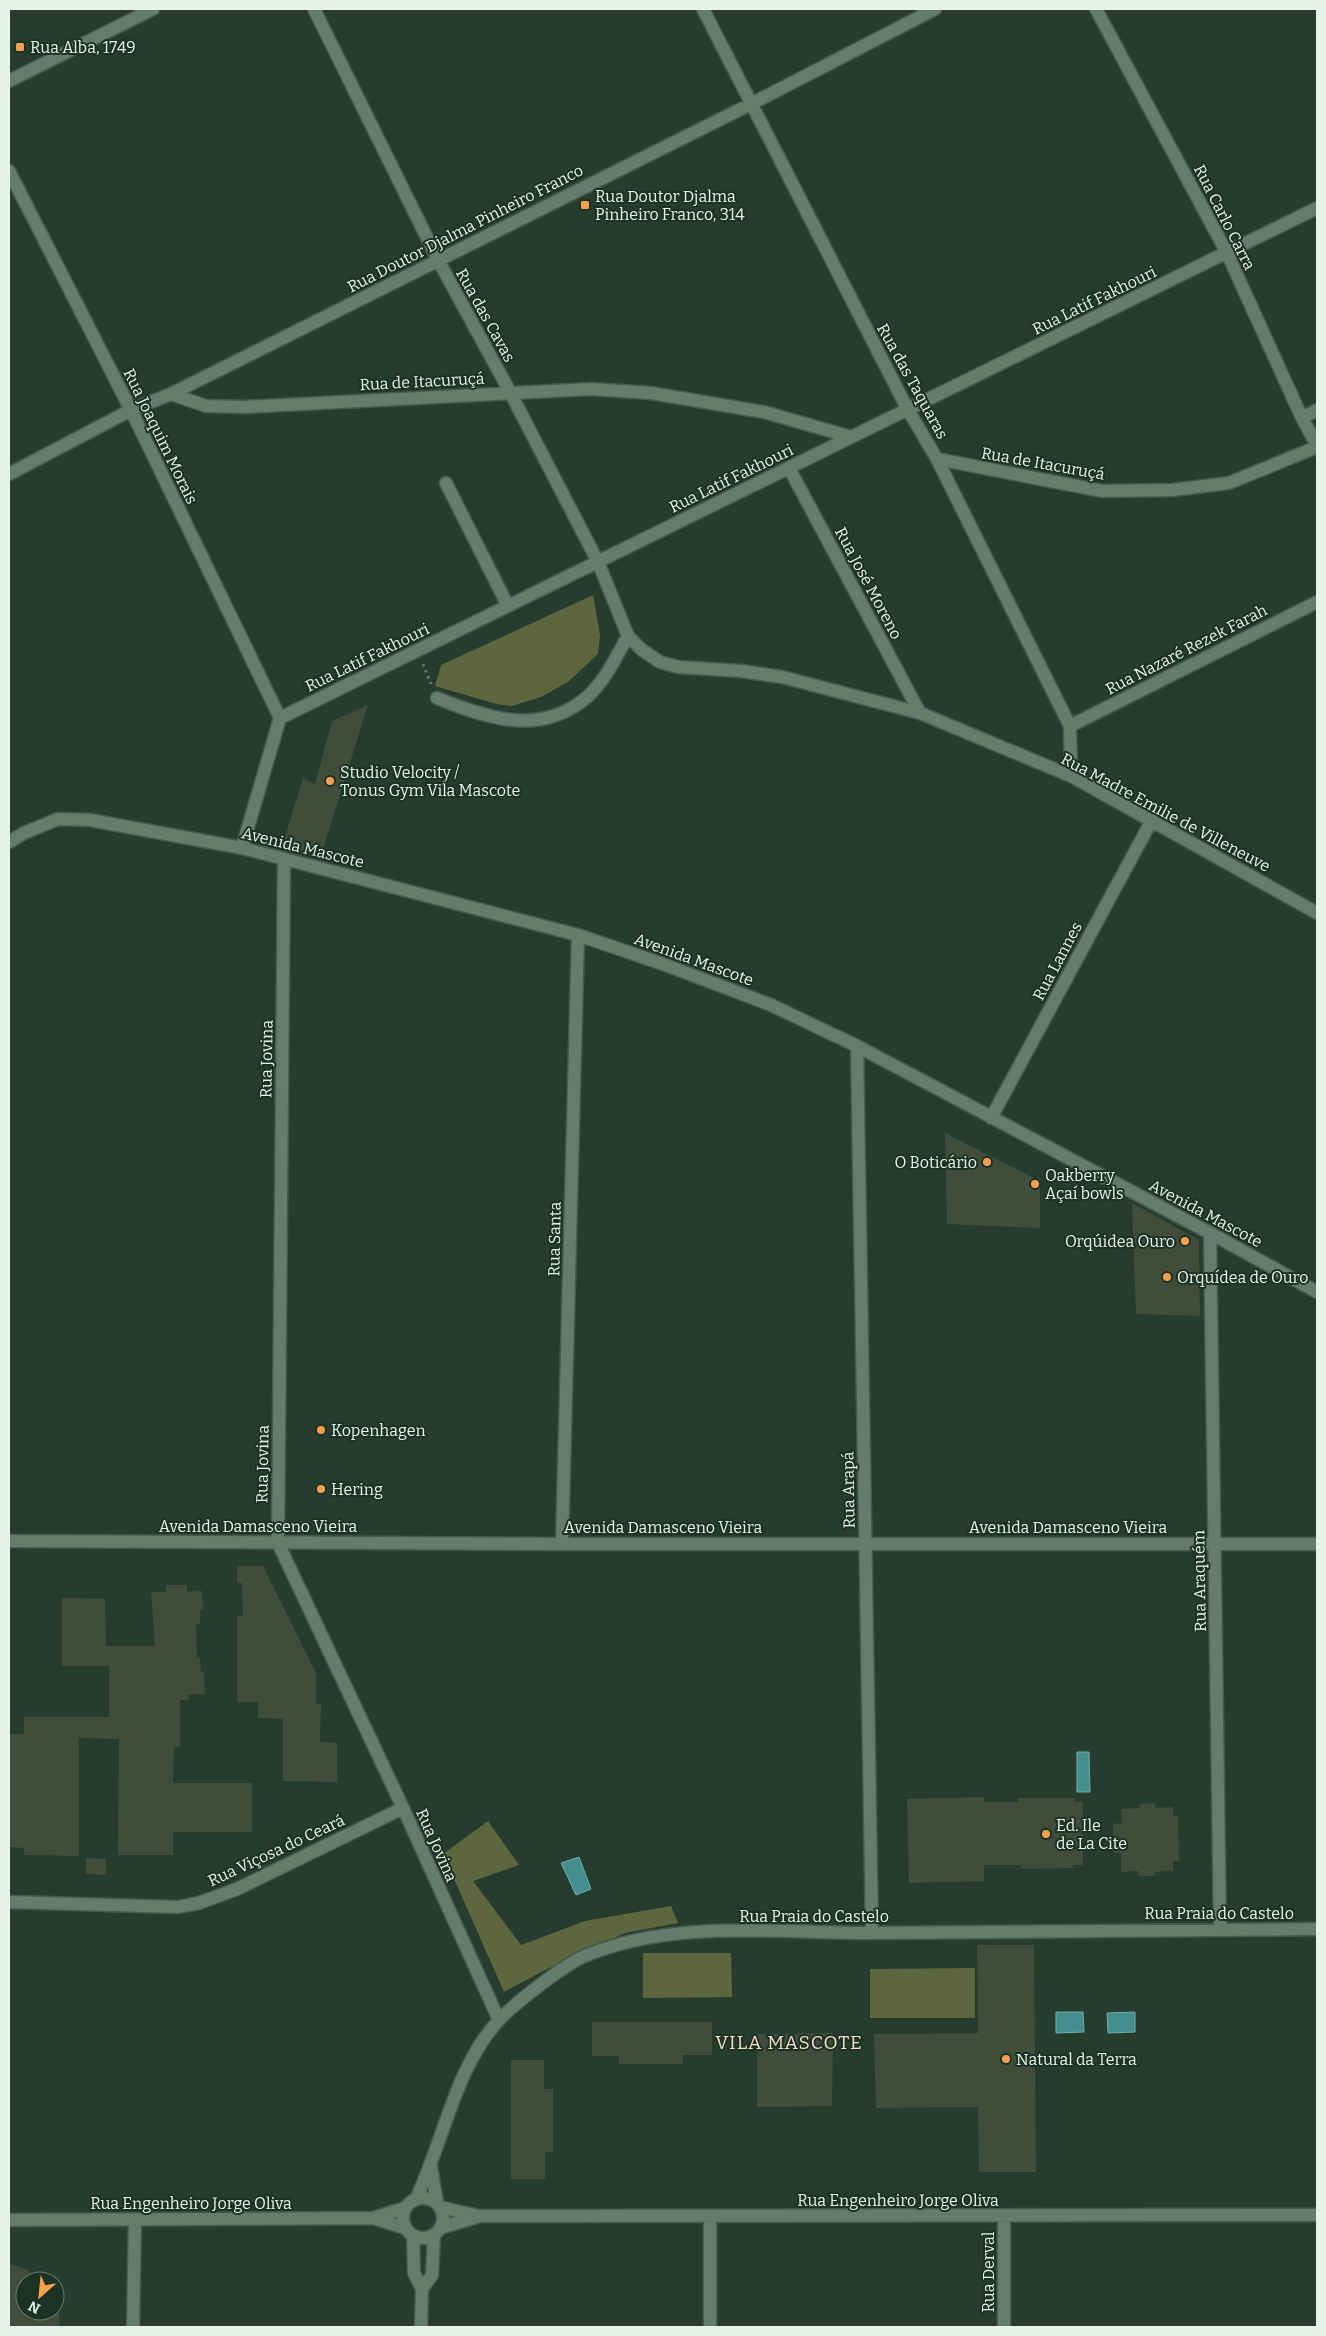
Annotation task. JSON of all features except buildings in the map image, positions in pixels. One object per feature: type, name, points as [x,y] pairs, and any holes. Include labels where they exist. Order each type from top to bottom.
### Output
[{"type":"street","points":[[9,81],[154,9]]},
{"type":"street","name":"Rua das Cavas","points":[[314,9],[438,260],[510,392],[598,562],[628,636]]},
{"type":"street","name":"Rua das Taquaras","points":[[703,9],[908,410],[937,459],[1070,726],[1072,776]]},
{"type":"street","name":"Rua Doutor Djalma Pinheiro Franco","points":[[9,474],[131,410],[171,394],[750,104],[935,9]]},
{"type":"street","name":"Rua Carlo Carra","points":[[1096,9],[1227,252],[1302,418],[1317,446]]},
{"type":"street","name":"Rua Joaquim Morais","points":[[9,171],[131,410],[280,718]]},
{"type":"street","name":"Rua Latif Fakhouri","points":[[280,718],[1317,208]]},
{"type":"street","name":"Rua de Itacuruçá","points":[[171,394],[206,406],[244,408],[591,389],[651,393],[764,412],[851,437]]},
{"type":"street","points":[[1302,418],[1317,410]]},
{"type":"street","name":"Rua de Itacuruçá","points":[[937,459],[1102,491],[1172,490],[1230,484],[1317,446]]},
{"type":"street","name":"Rua José Moreno","points":[[789,468],[920,713]]},
{"type":"street","points":[[446,483],[508,606]]},
{"type":"street","name":"Rua Nazaré Rezek Farah","points":[[1070,726],[1317,602]]},
{"type":"street","points":[[437,698],[477,714],[504,721],[541,719],[567,710],[587,697],[605,675],[628,636]]},
{"type":"street","name":"Rua Madre Emilie de Villeneuve","points":[[628,636],[660,662],[678,667],[741,670],[782,677],[920,713],[1072,776],[1317,913]]},
{"type":"street","points":[[242,848],[280,718]]},
{"type":"street","name":"Avenida Mascote","points":[[9,842],[58,820],[90,820],[242,848],[578,935],[663,964],[771,1005],[857,1046],[1210,1233],[1317,1292]]},
{"type":"street","name":"Rua Lannes","points":[[990,1118],[1152,820]]},
{"type":"street","name":"Rua Jovina","points":[[284,859],[278,1543],[403,1808],[499,2020]]},
{"type":"street","name":"Rua Santa","points":[[562,1544],[578,935]]},
{"type":"street","name":"Rua Arapá","points":[[857,1046],[872,1933]]},
{"type":"street","name":"Rua Araquém","points":[[1210,1233],[1220,1929]]},
{"type":"street","name":"Avenida Damasceno Vieira","points":[[9,1541],[562,1544],[865,1542],[1317,1544]]},
{"type":"street","name":"Rua Viçosa do Ceará","points":[[9,1902],[178,1907],[199,1903],[237,1889],[403,1808]]},
{"type":"street","name":"Rua Praia do Castelo","points":[[416,2199],[431,2167],[444,2122],[472,2060],[499,2020],[550,1978],[586,1955],[663,1936],[714,1931],[872,1933],[1317,1929]]},
{"type":"street","name":"Rua Praia do Castelo","points":[[431,2167],[438,2205]]},
{"type":"street","points":[[421,2327],[422,2289],[414,2273],[409,2232],[402,2218],[405,2208],[416,2199],[427,2198],[438,2205],[443,2218],[437,2231],[432,2275],[422,2289]]},
{"type":"street","name":"Rua Engenheiro Jorge Oliva","points":[[438,2205],[479,2216],[1004,2217],[1317,2215]]},
{"type":"street","name":"Rua Engenheiro Jorge Oliva","points":[[9,2220],[373,2218],[405,2208]]},
{"type":"street","name":"Rua Engenheiro Jorge Oliva","points":[[437,2231],[479,2216]]},
{"type":"street","points":[[710,2216],[710,2327]]},
{"type":"street","name":"Rua Derval","points":[[1004,2217],[1004,2327]]},
{"type":"street","name":"Rua Engenheiro Jorge Oliva","points":[[373,2218],[409,2232]]},
{"type":"street","points":[[134,2327],[135,2220]]},
{"type":"street","points":[[409,2232],[424,2238],[437,2231]]},
{"type":"path","points":[[417,651],[437,698]]},
{"type":"green space","points":[[593,595],[600,635],[598,654],[568,682],[541,697],[512,706],[496,704],[435,686],[441,665]]},
{"type":"green space","points":[[488,1821],[519,1865],[473,1881],[521,1945],[585,1921],[671,1906],[678,1923],[625,1933],[545,1970],[504,1992],[443,1854]]},
{"type":"green space","points":[[643,1953],[731,1953],[732,1997],[643,1998]]},
{"type":"green space","points":[[975,1968],[975,2018],[870,2018],[870,1969]]},
{"type":"water","points":[[1077,1752],[1089,1752],[1090,1792],[1077,1792]]},
{"type":"water","points":[[579,1857],[591,1889],[576,1895],[561,1863]]},
{"type":"water","points":[[1056,2012],[1083,2012],[1084,2032],[1056,2033]]},
{"type":"water","points":[[1135,2012],[1135,2032],[1108,2033],[1107,2013]]},
{"type":"place","name":"Rua Alba, 1749","points":[[20,47]]},
{"type":"place","name":"Rua Doutor Djalma Pinheiro Franco, 314","points":[[585,205]]},
{"type":"place","name":"Studio Velocity / Tonus Gym Vila Mascote","points":[[330,781]]},
{"type":"place","name":"O Boticário","points":[[987,1162]]},
{"type":"place","name":"Oakberry Açaí bowls","points":[[1035,1184]]},
{"type":"place","name":"Orqúidea Ouro","points":[[1185,1241]]},
{"type":"place","name":"Orquídea de Ouro","points":[[1167,1277]]},
{"type":"place","name":"Kopenhagen","points":[[321,1430]]},
{"type":"place","name":"Hering","points":[[321,1489]]},
{"type":"place","name":"Ed. Ile de La Cite","points":[[1046,1834]]},
{"type":"place","name":"Natural da Terra","points":[[1006,2059]]},
{"type":"district","name":"VILA MASCOTE","points":[[789,2042]]}]
